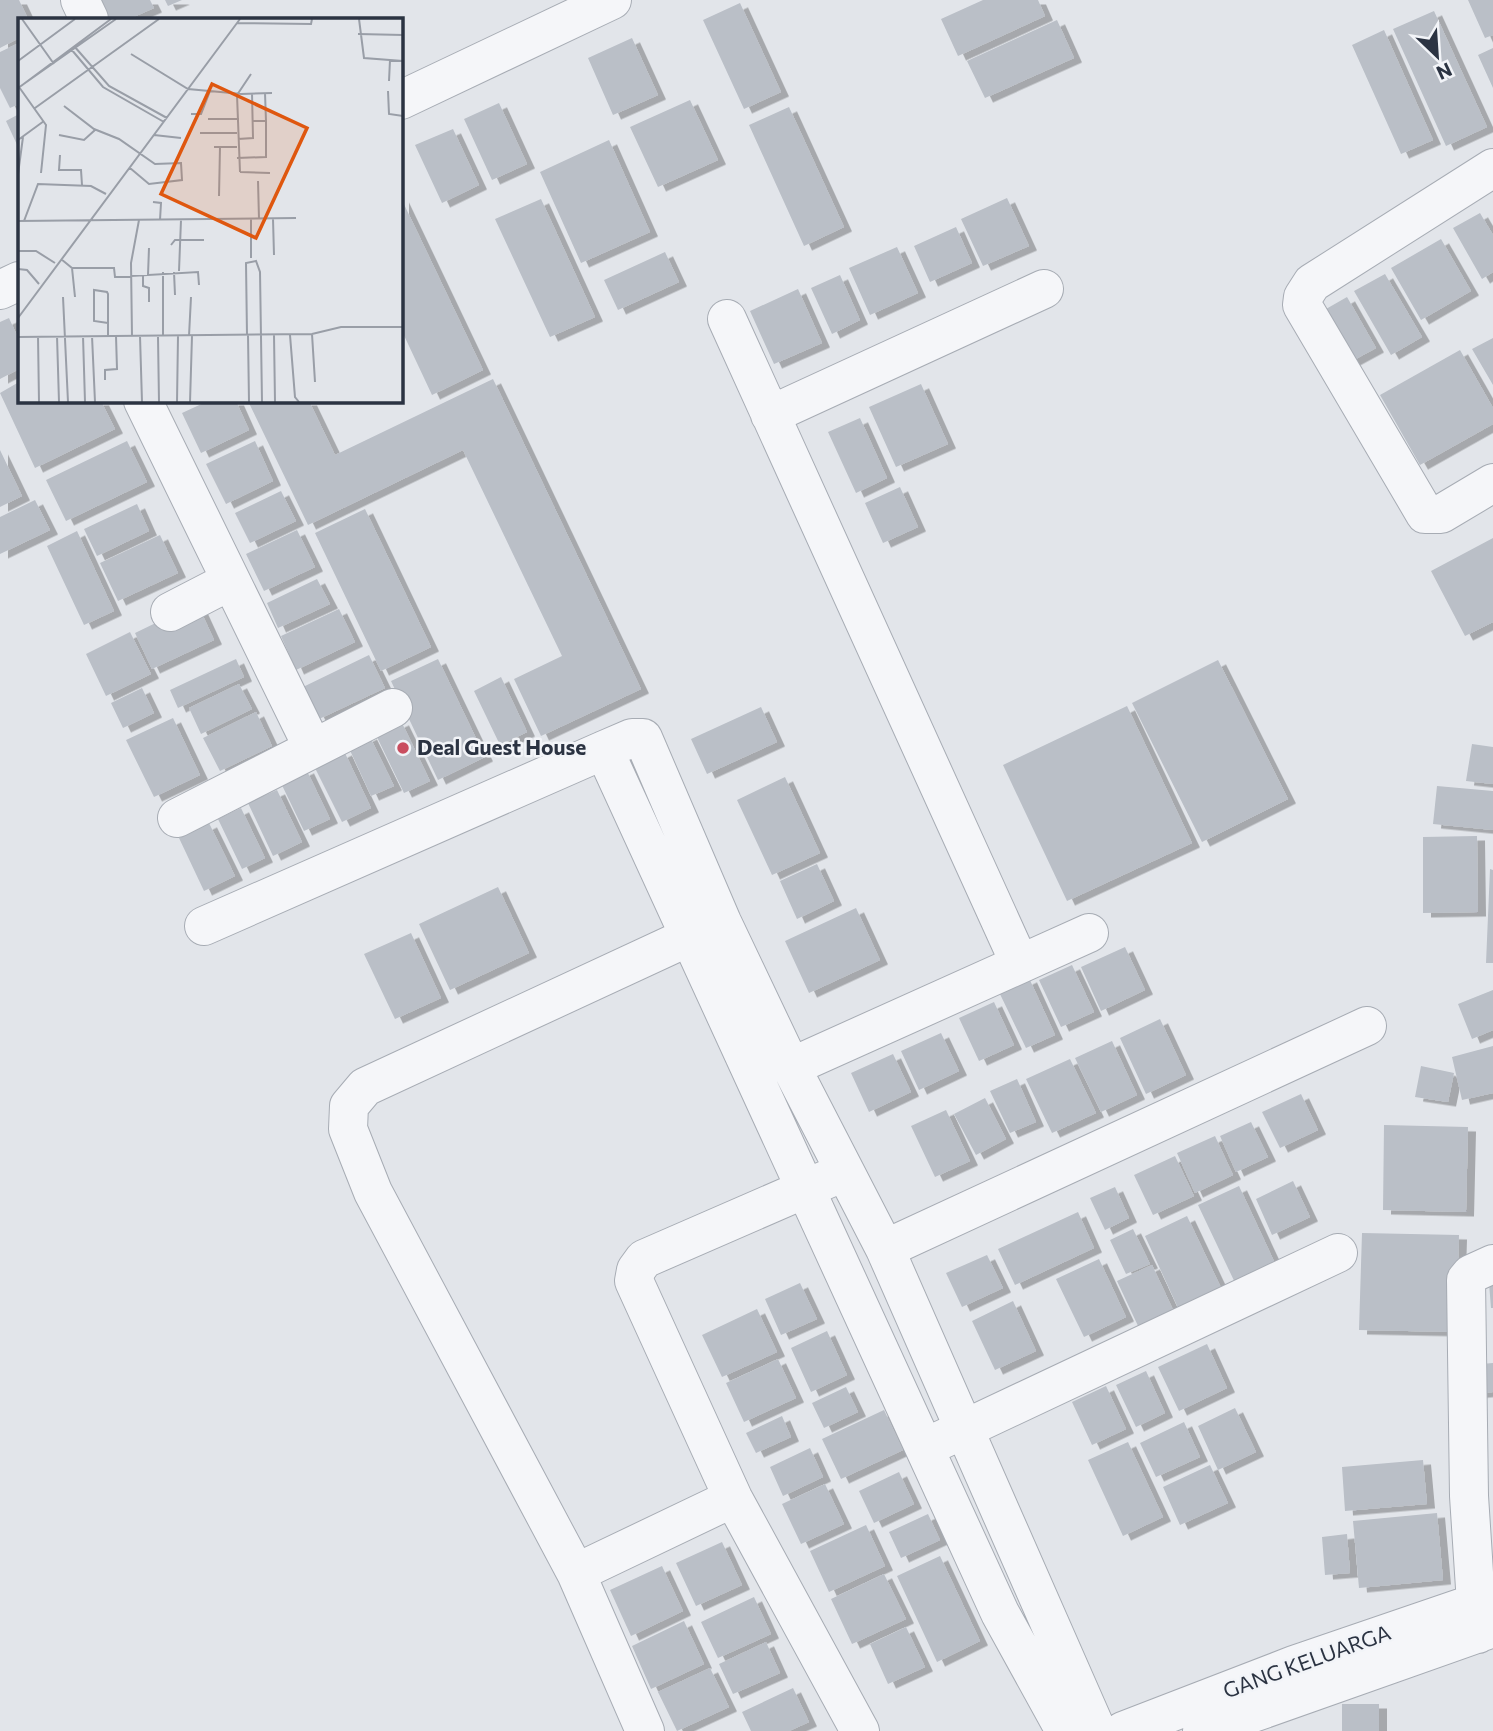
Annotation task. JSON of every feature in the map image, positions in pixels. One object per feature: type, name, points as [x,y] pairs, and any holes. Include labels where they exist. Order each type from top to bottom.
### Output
[{"type":"street","points":[[80,0],[89,18]]},
{"type":"street","points":[[402,100],[612,0]]},
{"type":"street","points":[[1493,168],[1312,284],[1303,298],[1302,305],[1425,514],[1441,514],[1493,483]]},
{"type":"street","points":[[0,290],[18,281]]},
{"type":"street","points":[[770,415],[1044,289]]},
{"type":"street","points":[[727,319],[1019,962]]},
{"type":"street","points":[[144,402],[313,748]]},
{"type":"street","points":[[170,612],[230,581]]},
{"type":"street","points":[[177,818],[393,708]]},
{"type":"street","points":[[204,926],[604,750],[705,929],[791,1067],[885,1250],[1097,1731]]},
{"type":"street","points":[[705,929],[806,1187],[1000,1613],[1065,1731]]},
{"type":"street","points":[[645,1731],[576,1573],[373,1192],[348,1129],[349,1106],[365,1087],[705,929]]},
{"type":"street","points":[[791,1067],[1019,962],[1089,933]]},
{"type":"street","points":[[885,1250],[1367,1026]]},
{"type":"street","points":[[845,1172],[644,1259],[634,1275],[733,1498],[860,1731]]},
{"type":"street","points":[[925,1448],[1338,1253]]},
{"type":"street","points":[[1485,1616],[1469,1496],[1466,1280],[1471,1274],[1493,1264]]},
{"type":"street","points":[[576,1573],[733,1498]]},
{"type":"street","name":"GANG KELUARGA","points":[[1123,1731],[1294,1665],[1485,1616]]},
{"type":"street","name":"GANG KELUARGA","points":[[1202,1731],[1485,1616]]},
{"type":"building","points":[[0,0],[19,0],[28,18],[18,18],[18,39],[0,48]]},
{"type":"building","points":[[95,0],[150,0],[154,8],[131,18],[104,18]]},
{"type":"building","points":[[165,0],[182,0],[168,6]]},
{"type":"building","points":[[983,0],[1038,0],[1045,16],[958,56],[941,19]]},
{"type":"building","points":[[1468,0],[1493,0],[1493,35],[1485,38]]},
{"type":"building","points":[[740,3],[781,92],[744,109],[703,20]]},
{"type":"building","points":[[1434,11],[1487,127],[1446,146],[1393,29]]},
{"type":"building","points":[[1057,20],[1074,58],[985,98],[967,61]]},
{"type":"building","points":[[1384,30],[1433,140],[1401,154],[1352,45]]},
{"type":"building","points":[[632,38],[658,95],[613,115],[588,58]]},
{"type":"building","points":[[18,43],[18,104],[10,108],[0,88],[0,52]]},
{"type":"building","points":[[1493,48],[1493,88],[1478,55]]},
{"type":"building","points":[[690,100],[718,160],[658,187],[630,127]]},
{"type":"building","points":[[499,103],[527,164],[492,180],[464,119]]},
{"type":"building","points":[[789,107],[844,227],[804,246],[749,125]]},
{"type":"building","points":[[18,115],[18,147],[6,121]]},
{"type":"building","points":[[453,129],[479,185],[442,203],[415,145]]},
{"type":"building","points":[[609,140],[650,232],[581,263],[540,172]]},
{"type":"building","points":[[1007,198],[1029,246],[983,266],[961,219]]},
{"type":"building","points":[[541,199],[595,317],[550,337],[495,219]]},
{"type":"building","points":[[402,200],[483,370],[432,395],[402,331]]},
{"type":"building","points":[[1480,213],[1493,235],[1493,272],[1482,279],[1453,228]]},
{"type":"building","points":[[956,227],[972,263],[930,282],[914,246]]},
{"type":"building","points":[[1441,239],[1471,291],[1421,320],[1391,268]]},
{"type":"building","points":[[897,247],[918,293],[870,315],[849,268]]},
{"type":"building","points":[[665,252],[679,282],[618,310],[604,280]]},
{"type":"building","points":[[1385,274],[1422,337],[1391,355],[1354,291]]},
{"type":"building","points":[[840,275],[860,320],[832,334],[811,288]]},
{"type":"building","points":[[798,289],[822,343],[774,364],[750,311]]},
{"type":"building","points":[[1347,297],[1376,348],[1341,367],[1312,317]]},
{"type":"building","points":[[9,318],[18,338],[18,370],[0,379],[0,322]]},
{"type":"building","points":[[1493,338],[1493,385],[1472,349]]},
{"type":"building","points":[[1460,350],[1493,408],[1493,424],[1420,465],[1380,395]]},
{"type":"building","points":[[493,379],[641,689],[541,736],[514,679],[562,656],[463,450],[308,525],[248,402],[309,402],[335,455]]},
{"type":"building","points":[[18,383],[18,402],[102,402],[115,429],[35,468],[0,393]]},
{"type":"building","points":[[921,384],[948,444],[896,467],[869,407]]},
{"type":"building","points":[[206,402],[236,402],[249,430],[201,453],[182,413]]},
{"type":"building","points":[[860,418],[887,478],[856,493],[828,432]]},
{"type":"building","points":[[127,441],[147,482],[66,521],[46,480]]},
{"type":"building","points":[[255,441],[273,481],[226,504],[206,464]]},
{"type":"building","points":[[0,450],[22,496],[0,507]]},
{"type":"building","points":[[900,487],[918,527],[883,543],[865,503]]},
{"type":"building","points":[[281,491],[296,521],[250,543],[235,513]]},
{"type":"building","points":[[35,500],[50,530],[0,554],[0,517]]},
{"type":"building","points":[[137,504],[149,531],[97,556],[84,529]]},
{"type":"building","points":[[365,509],[431,647],[381,671],[315,533]]},
{"type":"building","points":[[297,530],[315,567],[264,591],[246,554]]},
{"type":"building","points":[[77,531],[114,611],[84,625],[47,546]]},
{"type":"building","points":[[160,535],[178,573],[118,601],[100,563]]},
{"type":"building","points":[[1493,538],[1493,622],[1465,636],[1431,571]]},
{"type":"building","points":[[317,579],[330,604],[278,628],[267,603]]},
{"type":"building","points":[[197,603],[214,640],[152,669],[135,633]]},
{"type":"building","points":[[339,609],[355,642],[296,670],[281,636]]},
{"type":"building","points":[[130,632],[151,674],[106,696],[86,654]]},
{"type":"building","points":[[369,655],[385,688],[319,719],[303,687]]},
{"type":"building","points":[[236,659],[244,677],[178,708],[170,690]]},
{"type":"building","points":[[438,659],[485,757],[438,780],[391,681]]},
{"type":"building","points":[[1218,660],[1288,799],[1202,842],[1132,703]]},
{"type":"building","points":[[501,677],[527,732],[500,745],[474,691]]},
{"type":"building","points":[[239,684],[252,709],[201,734],[189,708]]},
{"type":"building","points":[[142,688],[154,713],[123,728],[111,703]]},
{"type":"building","points":[[1127,706],[1192,843],[1067,901],[1003,765]]},
{"type":"building","points":[[761,707],[777,742],[707,774],[691,739]]},
{"type":"building","points":[[256,712],[272,746],[220,771],[203,738]]},
{"type":"building","points":[[173,718],[200,775],[154,797],[126,740]]},
{"type":"building","points":[[401,721],[430,781],[404,793],[375,733]]},
{"type":"building","points":[[369,735],[394,786],[371,796],[348,746]]},
{"type":"building","points":[[1472,744],[1493,747],[1493,784],[1466,781]]},
{"type":"building","points":[[344,751],[371,808],[342,822],[314,766]]},
{"type":"building","points":[[306,769],[330,819],[304,831],[280,781]]},
{"type":"building","points":[[785,777],[820,853],[772,875],[737,800]]},
{"type":"building","points":[[1437,786],[1493,791],[1493,830],[1433,824]]},
{"type":"building","points":[[277,790],[302,842],[273,856],[248,803]]},
{"type":"building","points":[[241,808],[265,858],[242,869],[218,819]]},
{"type":"building","points":[[209,823],[235,876],[204,891],[179,838]]},
{"type":"building","points":[[1477,836],[1478,912],[1423,913],[1423,837]]},
{"type":"building","points":[[817,864],[834,901],[797,919],[780,881]]},
{"type":"building","points":[[1490,869],[1493,870],[1493,963],[1486,963]]},
{"type":"building","points":[[498,887],[529,953],[450,990],[419,924]]},
{"type":"building","points":[[856,908],[880,960],[809,993],[785,941]]},
{"type":"building","points":[[411,933],[441,998],[395,1019],[364,954]]},
{"type":"building","points":[[1125,947],[1145,990],[1101,1011],[1081,967]]},
{"type":"building","points":[[1072,965],[1094,1012],[1061,1027],[1039,980]]},
{"type":"building","points":[[1029,978],[1055,1035],[1026,1048],[999,992]]},
{"type":"building","points":[[1493,990],[1493,1030],[1472,1039],[1458,1004]]},
{"type":"building","points":[[994,1002],[1014,1045],[979,1061],[959,1018]]},
{"type":"building","points":[[1160,1019],[1186,1075],[1146,1094],[1120,1038]]},
{"type":"building","points":[[941,1033],[959,1071],[919,1090],[901,1051]]},
{"type":"building","points":[[1112,1041],[1137,1095],[1101,1112],[1075,1058]]},
{"type":"building","points":[[1493,1046],[1493,1093],[1462,1100],[1452,1057]]},
{"type":"building","points":[[893,1054],[911,1092],[869,1112],[851,1073]]},
{"type":"building","points":[[1070,1059],[1096,1113],[1052,1133],[1026,1079]]},
{"type":"building","points":[[1421,1066],[1454,1073],[1448,1102],[1415,1097]]},
{"type":"building","points":[[1017,1079],[1036,1122],[1010,1133],[990,1091]]},
{"type":"building","points":[[1301,1094],[1318,1130],[1280,1148],[1262,1112]]},
{"type":"building","points":[[985,1098],[1006,1139],[976,1155],[954,1114]]},
{"type":"building","points":[[946,1110],[970,1161],[935,1177],[911,1126]]},
{"type":"building","points":[[1251,1122],[1268,1157],[1236,1172],[1220,1136]]},
{"type":"building","points":[[1384,1125],[1468,1127],[1466,1212],[1383,1210]]},
{"type":"building","points":[[1215,1136],[1233,1175],[1195,1193],[1177,1153]]},
{"type":"building","points":[[1175,1156],[1194,1196],[1153,1215],[1134,1175]]},
{"type":"building","points":[[1293,1181],[1310,1217],[1272,1235],[1256,1199]]},
{"type":"building","points":[[1239,1186],[1278,1270],[1238,1289],[1198,1205]]},
{"type":"building","points":[[1115,1187],[1129,1218],[1105,1230],[1090,1198]]},
{"type":"building","points":[[1078,1212],[1094,1248],[1015,1285],[998,1249]]},
{"type":"building","points":[[1187,1216],[1222,1290],[1179,1310],[1145,1236]]},
{"type":"building","points":[[1133,1229],[1150,1264],[1126,1274],[1110,1240]]},
{"type":"building","points":[[1362,1233],[1459,1235],[1456,1332],[1359,1330]]},
{"type":"building","points":[[987,1255],[1003,1288],[962,1307],[946,1273]]},
{"type":"building","points":[[1099,1259],[1126,1317],[1084,1337],[1056,1279]]},
{"type":"building","points":[[1152,1265],[1174,1312],[1139,1328],[1117,1281]]},
{"type":"building","points":[[1488,1271],[1493,1271],[1493,1308],[1491,1308]]},
{"type":"building","points":[[800,1283],[817,1319],[781,1335],[765,1299]]},
{"type":"building","points":[[1013,1301],[1036,1351],[995,1370],[972,1321]]},
{"type":"building","points":[[757,1309],[777,1352],[722,1377],[702,1335]]},
{"type":"building","points":[[827,1331],[847,1375],[811,1392],[791,1348]]},
{"type":"building","points":[[1207,1344],[1227,1388],[1179,1411],[1158,1367]]},
{"type":"building","points":[[778,1359],[796,1398],[744,1422],[726,1383]]},
{"type":"building","points":[[1493,1363],[1493,1392],[1471,1394],[1469,1365]]},
{"type":"building","points":[[1146,1371],[1165,1413],[1136,1427],[1116,1385]]},
{"type":"building","points":[[1106,1386],[1126,1429],[1092,1445],[1072,1402]]},
{"type":"building","points":[[846,1387],[858,1412],[824,1428],[812,1403]]},
{"type":"building","points":[[1235,1408],[1256,1452],[1218,1470],[1198,1426]]},
{"type":"building","points":[[884,1410],[903,1450],[841,1479],[822,1439]]},
{"type":"building","points":[[782,1416],[791,1437],[756,1453],[746,1433]]},
{"type":"building","points":[[1184,1422],[1200,1457],[1156,1477],[1140,1443]]},
{"type":"building","points":[[1128,1442],[1163,1517],[1123,1536],[1088,1460]]},
{"type":"building","points":[[810,1448],[823,1477],[783,1496],[770,1467]]},
{"type":"building","points":[[1423,1460],[1427,1504],[1345,1511],[1342,1467]]},
{"type":"building","points":[[1210,1465],[1228,1503],[1180,1525],[1163,1487]]},
{"type":"building","points":[[899,1472],[914,1504],[874,1523],[859,1491]]},
{"type":"building","points":[[825,1484],[844,1524],[801,1544],[782,1504]]},
{"type":"building","points":[[1437,1513],[1443,1580],[1359,1588],[1353,1521]]},
{"type":"building","points":[[928,1514],[940,1540],[901,1558],[889,1532]]},
{"type":"building","points":[[866,1525],[885,1566],[829,1592],[810,1551]]},
{"type":"building","points":[[1347,1534],[1350,1573],[1325,1575],[1322,1537]]},
{"type":"building","points":[[722,1542],[742,1585],[696,1606],[676,1563]]},
{"type":"building","points":[[940,1556],[980,1641],[937,1662],[897,1576]]},
{"type":"building","points":[[662,1566],[683,1611],[631,1636],[610,1590]]},
{"type":"building","points":[[884,1574],[906,1619],[852,1644],[831,1599]]},
{"type":"building","points":[[754,1597],[771,1634],[718,1658],[701,1622]]},
{"type":"building","points":[[684,1621],[704,1664],[651,1689],[632,1646]]},
{"type":"building","points":[[906,1627],[925,1667],[888,1684],[870,1644]]},
{"type":"building","points":[[766,1642],[780,1673],[733,1694],[719,1664]]},
{"type":"building","points":[[710,1668],[729,1707],[677,1731],[658,1692]]},
{"type":"building","points":[[793,1688],[809,1722],[789,1731],[751,1731],[742,1712]]},
{"type":"building","points":[[1342,1704],[1379,1704],[1379,1731],[1342,1731]]},
{"type":"place","name":"Deal Guest House","points":[[403,748]]}]
